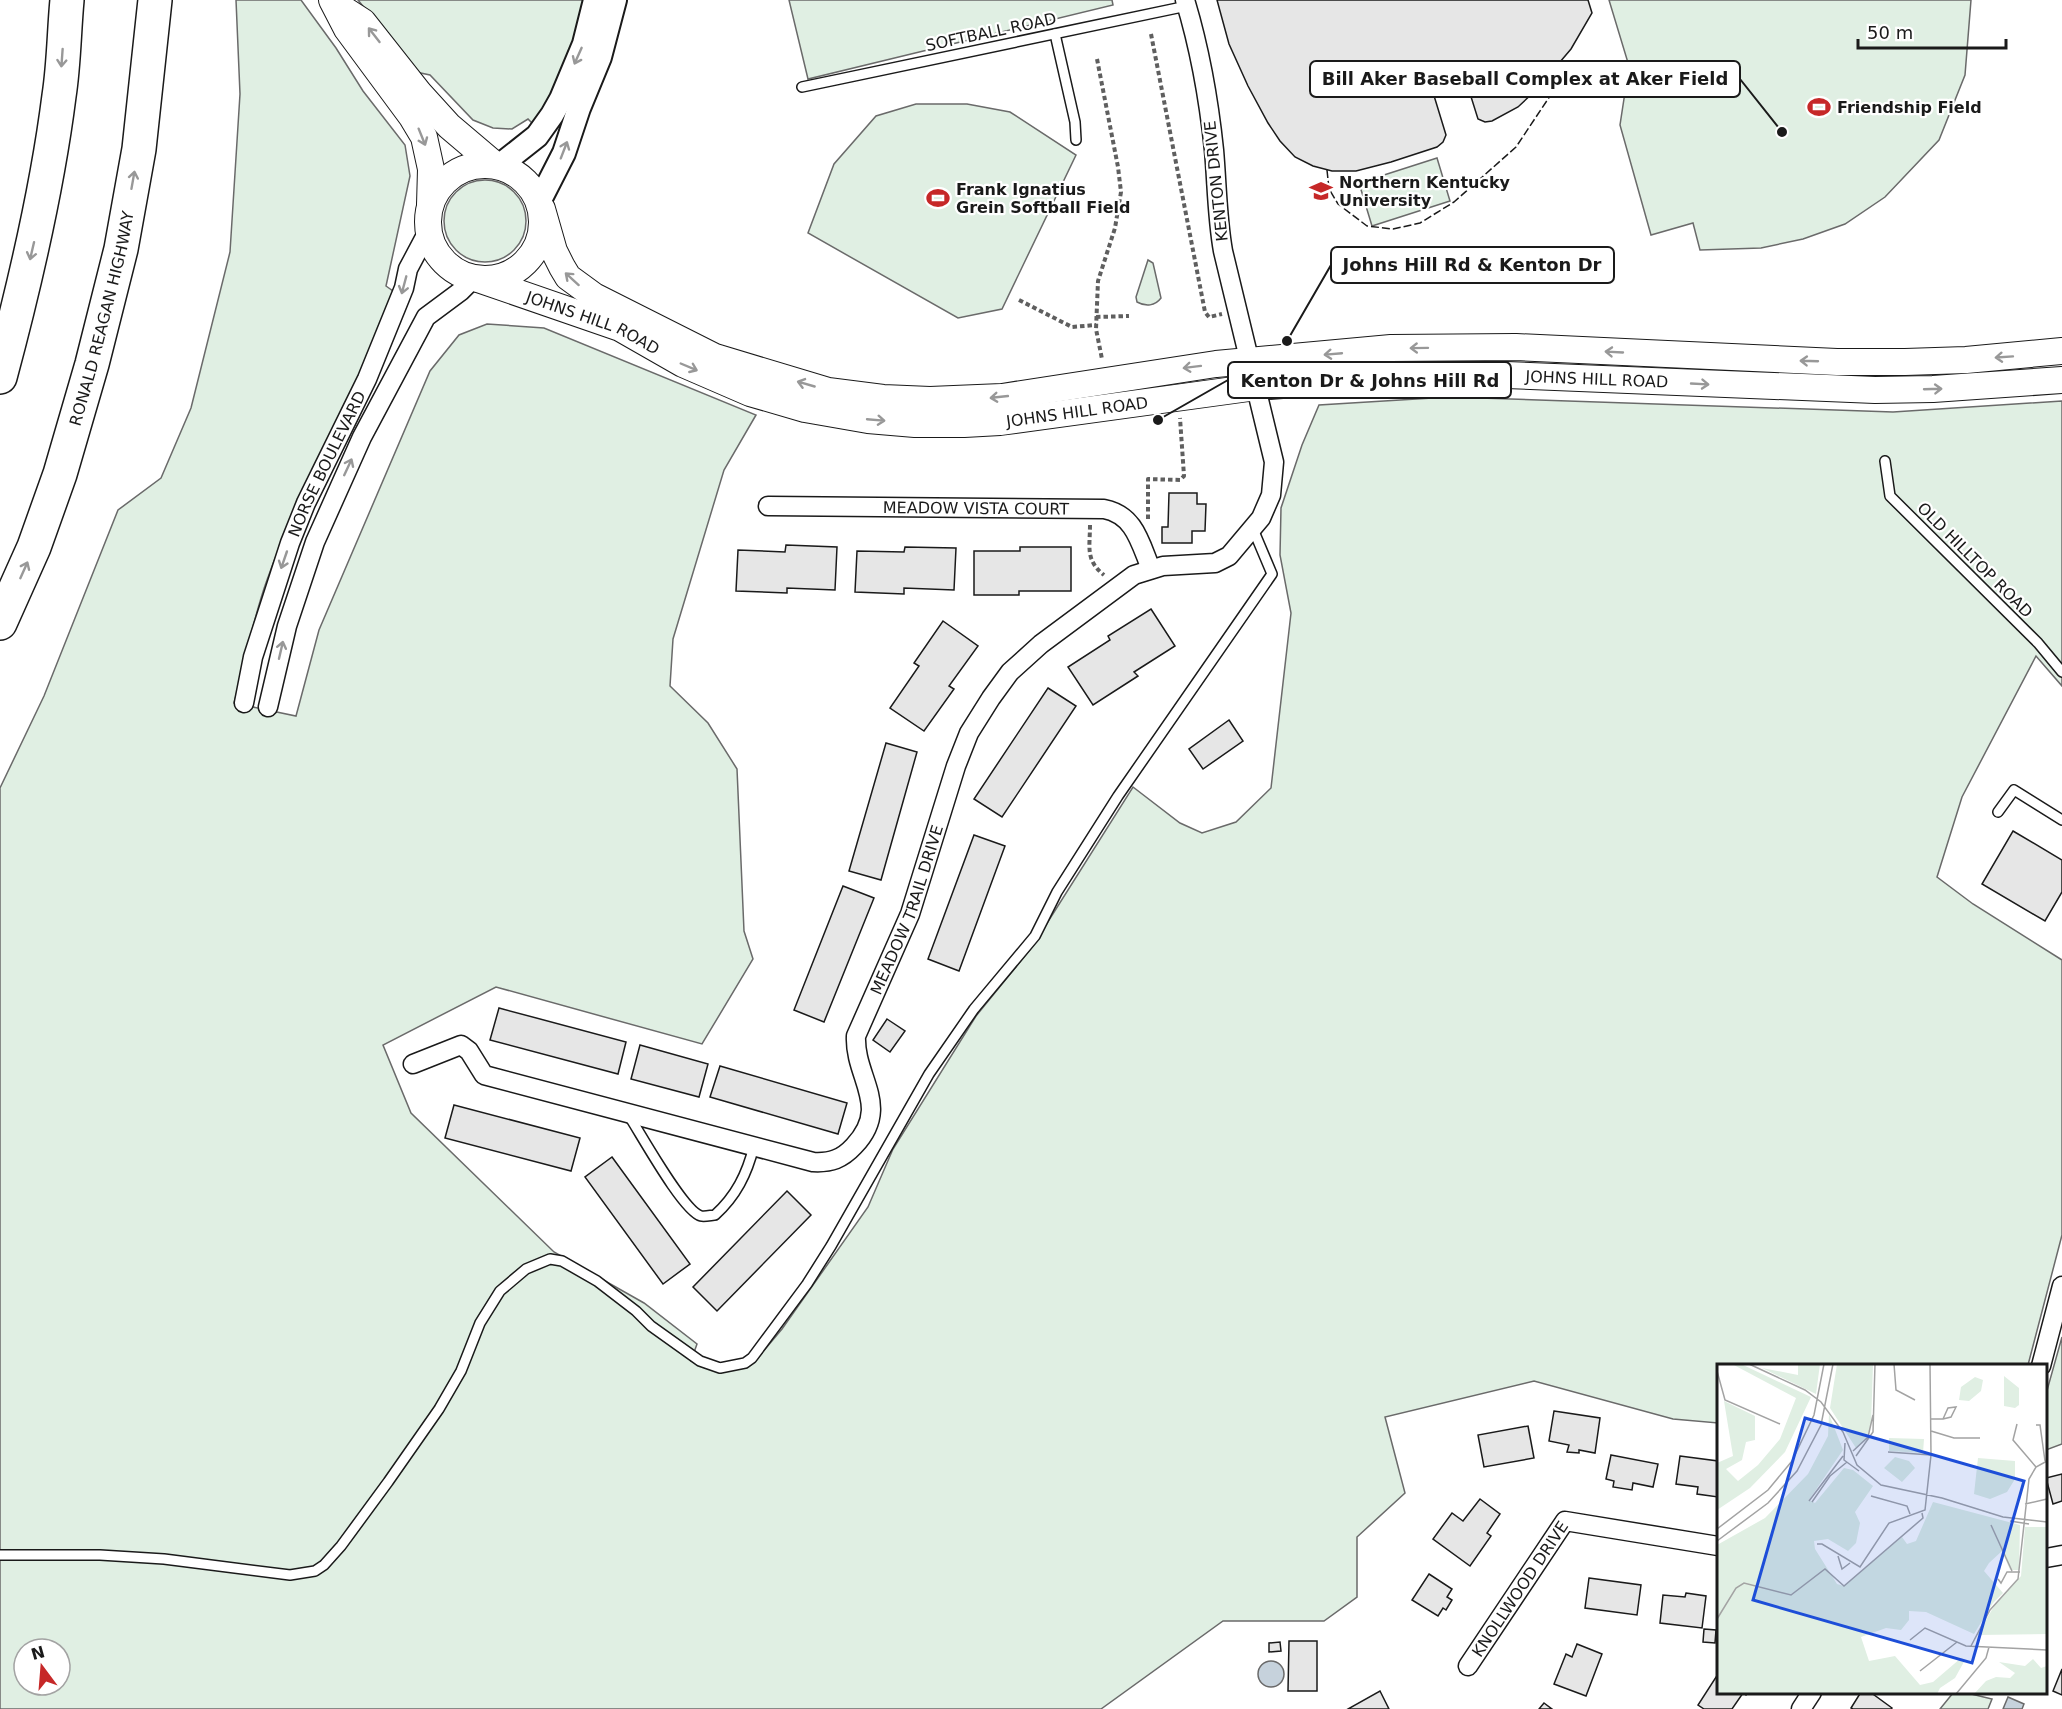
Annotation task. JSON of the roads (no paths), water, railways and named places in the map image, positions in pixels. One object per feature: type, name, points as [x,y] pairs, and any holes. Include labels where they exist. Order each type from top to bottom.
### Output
[{"type":"highway","points":[[0,377],[22,298],[42,209],[60,94],[67,0]]},
{"type":"highway","name":"RONALD REAGAN HIGHWAY","points":[[0,623],[34,547],[60,474],[98,341],[121,249],[139,149],[155,0]]},
{"type":"main road","points":[[333,1],[363,22],[419,93],[449,126],[497,166]]},
{"type":"main road","points":[[333,1],[347,29],[412,117],[424,137],[431,169],[429,234],[435,250],[446,264],[461,274],[476,279],[496,278],[514,272],[528,261],[538,245],[543,227],[536,193],[525,180],[511,170],[497,166],[478,165],[448,178],[437,190],[430,206]]},
{"type":"main road","name":"JOHNS HILL ROAD","points":[[540,206],[554,251],[562,267],[568,277],[594,296],[715,357],[828,391],[883,398],[969,400],[1002,397],[1172,370],[1402,348],[1516,347],[1837,362],[1966,360],[2062,351]]},
{"type":"main road","name":"JOHNS HILL ROAD","points":[[476,279],[620,328],[682,364],[750,393],[805,408],[868,420],[915,424],[1000,422],[1256,387],[1389,377],[1459,375],[1587,378],[1875,390],[2062,380]]},
{"type":"street","points":[[497,166],[537,136],[552,115],[584,44],[595,0]]},
{"type":"street","points":[[540,206],[564,153],[600,57],[615,0]]},
{"type":"street","name":"KENTON DRIVE","points":[[1186,3],[1210,117],[1218,222],[1223,251],[1250,361]]},
{"type":"street","name":"NORSE BOULEVARD","points":[[244,703],[253,657],[290,543],[306,503],[368,379],[404,288],[408,269],[425,237],[429,234]]},
{"type":"street","name":"NORSE BOULEVARD","points":[[268,707],[287,626],[315,542],[362,437],[426,317],[476,279]]},
{"type":"street","name":"MEADOW TRAIL DRIVE","points":[[413,1064],[461,1045],[469,1051],[484,1075],[813,1162],[828,1163],[848,1153],[863,1137],[871,1114],[870,1098],[858,1058],[856,1036],[910,914],[956,766],[969,733],[1010,672],[1041,644],[1134,575],[1150,569],[1182,564],[1215,563],[1229,556],[1253,529],[1261,518],[1271,495],[1274,462],[1250,361]]},
{"type":"street","name":"MEADOW VISTA COURT","points":[[768,506],[1090,508],[1115,511],[1122,514],[1131,524],[1150,569]]},
{"type":"street","points":[[2041,1364],[2062,1287]]},
{"type":"street","name":"KNOLLWOOD DRIVE","points":[[1468,1666],[1565,1521],[1717,1546]]},
{"type":"street","points":[[2047,1558],[2062,1555]]},
{"type":"street","points":[[1801,1709],[1811,1694]]},
{"type":"lane","name":"SOFTBALL ROAD","points":[[802,87],[1054,34],[1186,3]]},
{"type":"lane","points":[[1054,34],[1075,122],[1076,140]]},
{"type":"lane","name":"OLD HILLTOP ROAD","points":[[1886,461],[1890,495],[2038,643],[2062,672]]},
{"type":"lane","points":[[0,1555],[100,1555],[164,1559],[290,1575],[315,1570],[324,1565],[351,1533],[439,1409],[461,1371],[480,1323],[500,1291],[526,1269],[550,1259],[562,1261],[597,1281],[636,1311],[651,1326],[700,1361],[720,1368],[746,1363],[807,1284],[929,1074],[979,1002],[1035,936],[1057,892],[1118,796],[1272,574],[1253,529]]},
{"type":"lane","points":[[1998,812],[2014,790],[2062,820]]},
{"type":"lane","points":[[627,1113],[675,1189],[691,1209],[701,1216],[716,1215],[727,1205],[745,1176],[754,1146]]},
{"type":"place","name":"Friendship Field","points":[[1819,107]]},
{"type":"place","name":"Bill Aker Baseball Complex at Aker Field","points":[[1782,132]]},
{"type":"place","name":"Northern Kentucky University","points":[[1321,191]]},
{"type":"place","name":"Frank Ignatius Grein Softball Field","points":[[938,198]]},
{"type":"place","name":"Johns Hill Rd & Kenton Dr","points":[[1287,341]]},
{"type":"place","name":"Kenton Dr & Johns Hill Rd","points":[[1158,420]]}]
